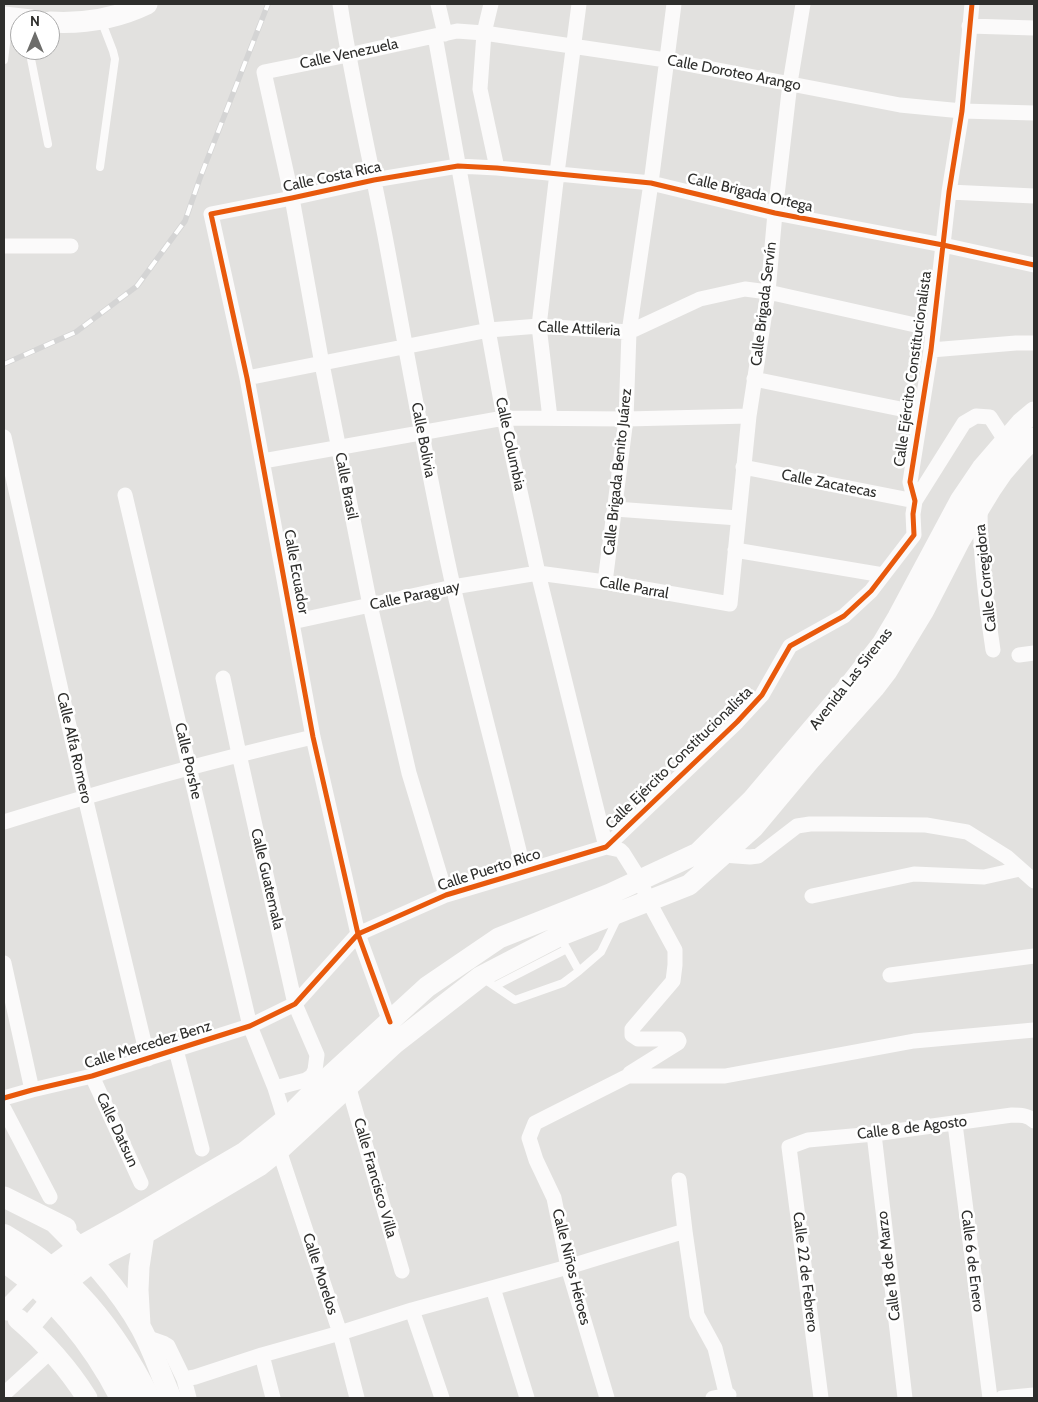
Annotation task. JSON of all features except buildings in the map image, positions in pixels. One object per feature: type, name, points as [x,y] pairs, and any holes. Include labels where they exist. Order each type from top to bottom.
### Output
[{"type":"main road","points":[[60,23],[101,20],[124,14],[147,4]]},
{"type":"main road","name":"Avenida Las Sirenas","points":[[125,1222],[245,1152],[285,1120],[316,1081],[390,1022],[427,987],[499,938],[610,894],[698,853],[752,800],[882,644],[960,501],[983,467],[1005,440],[1034,412]]},
{"type":"main road","name":"Avenida Las Sirenas","points":[[85,1255],[110,1251],[144,1234],[259,1166],[279,1150],[394,1044],[487,981],[621,911],[649,902],[689,885],[753,828],[874,688],[887,671],[924,610],[960,540],[980,507],[1002,473],[1034,438]]},
{"type":"main road","points":[[4,1196],[81,1234],[99,1234],[125,1222]]},
{"type":"main road","points":[[54,1222],[110,1282],[143,1331],[171,1398]]},
{"type":"main road","points":[[87,1398],[76,1380],[52,1350],[5,1309],[41,1275],[85,1255],[125,1222]]},
{"type":"main road","points":[[143,1331],[138,1290],[144,1234]]},
{"type":"main road","points":[[4,1236],[47,1265],[92,1311],[134,1370],[148,1398]]},
{"type":"main road","points":[[28,1328],[69,1280],[85,1255]]},
{"type":"main road","points":[[4,1260],[30,1279],[71,1321],[88,1341],[122,1398]]},
{"type":"street","name":"Calle Bolivia","points":[[340,4],[348,55],[374,180],[421,432],[454,587],[524,872]]},
{"type":"street","name":"Calle Columbia","points":[[438,4],[440,35],[458,166],[504,418],[538,573],[606,847]]},
{"type":"street","points":[[490,4],[484,33],[480,89],[497,168]]},
{"type":"street","points":[[550,418],[539,326],[579,4]]},
{"type":"street","name":"Calle Brigada Benito Juárez","points":[[605,582],[626,419],[629,332],[651,183],[674,4]]},
{"type":"street","name":"Calle Brigada Servín","points":[[730,604],[749,416],[768,292],[790,83],[803,4]]},
{"type":"street","name":"Calle Ejército Constitucionalista","points":[[606,847],[756,702],[790,646],[844,616],[872,591],[914,535],[915,501],[910,482],[931,350],[949,192],[962,111],[972,4]]},
{"type":"street","points":[[969,26],[1034,28]]},
{"type":"street","name":"Calle Doroteo Arango","points":[[440,35],[457,31],[484,33],[574,46],[666,60],[900,105],[962,111],[1034,113]]},
{"type":"street","name":"Calle Venezuela","points":[[264,72],[440,35]]},
{"type":"street","name":"Calle Brasil","points":[[264,72],[292,198],[322,364],[370,605],[409,773],[446,896]]},
{"type":"street","name":"Calle Brigada Ortega","points":[[458,166],[557,172],[651,183],[775,213],[943,245],[1034,265]]},
{"type":"street","name":"Calle Costa Rica","points":[[211,214],[374,180],[458,166]]},
{"type":"street","points":[[949,192],[1034,196]]},
{"type":"street","name":"Calle Ecuador","points":[[211,214],[247,378],[313,737],[358,934],[390,1022]]},
{"type":"street","points":[[4,246],[71,246]]},
{"type":"street","name":"Calle Attileria","points":[[247,378],[488,330],[539,326],[629,332],[700,300],[745,289],[768,292],[933,329]]},
{"type":"street","points":[[931,350],[1034,343]]},
{"type":"street","points":[[754,379],[920,413]]},
{"type":"street","points":[[263,462],[504,418],[626,419],[749,416]]},
{"type":"street","points":[[915,501],[964,423],[976,416],[990,417],[1005,440]]},
{"type":"street","name":"Calle Alfa Romero","points":[[4,437],[85,797],[148,1059]]},
{"type":"street","name":"Calle Zacatecas","points":[[743,467],[915,501]]},
{"type":"street","name":"Calle Porshe","points":[[125,495],[250,1026],[275,1088],[285,1120]]},
{"type":"street","name":"Calle Corregidora","points":[[980,507],[980,534],[985,595],[993,650]]},
{"type":"street","points":[[615,509],[738,518]]},
{"type":"street","points":[[735,550],[883,575]]},
{"type":"street","name":"Calle Parral","points":[[538,573],[605,582],[730,604]]},
{"type":"street","name":"Calle Paraguay","points":[[292,622],[454,587],[538,573]]},
{"type":"street","points":[[1019,655],[1034,653]]},
{"type":"street","name":"Calle Guatemala","points":[[223,678],[295,1004],[317,1055],[316,1081]]},
{"type":"street","points":[[4,822],[190,767],[313,737]]},
{"type":"street","points":[[723,855],[758,856],[797,826],[834,824],[926,825],[967,832],[1007,858],[1034,881]]},
{"type":"street","points":[[606,847],[620,850],[640,880],[649,902],[675,950],[676,965],[672,981],[632,1029],[632,1035],[638,1039],[678,1039],[679,1041],[630,1073],[631,1076],[725,1076],[914,1041],[1034,1030]]},
{"type":"street","name":"Calle Puerto Rico","points":[[295,1004],[358,934],[446,896],[606,847]]},
{"type":"street","points":[[812,896],[914,874],[984,877],[1020,869]]},
{"type":"street","points":[[890,975],[1034,956]]},
{"type":"street","points":[[4,963],[32,1090]]},
{"type":"street","name":"Calle Mercedez Benz","points":[[4,1098],[92,1076],[176,1050],[250,1026],[295,1004]]},
{"type":"street","points":[[176,1050],[202,1149]]},
{"type":"street","name":"Calle Niños Héroes","points":[[607,1398],[568,1267],[554,1198],[536,1160],[529,1138],[535,1123],[630,1075]]},
{"type":"street","name":"Calle Datsun","points":[[92,1076],[142,1183]]},
{"type":"street","points":[[275,1088],[306,1080],[316,1081]]},
{"type":"street","name":"Calle Francisco Villa","points":[[348,1085],[402,1271]]},
{"type":"street","points":[[4,1109],[50,1197]]},
{"type":"street","name":"Calle 8 de Agosto","points":[[789,1147],[808,1140],[874,1134],[1012,1115],[1022,1115],[1034,1121]]},
{"type":"street","name":"Calle 6 de Enero","points":[[955,1124],[990,1398]]},
{"type":"street","name":"Calle 18 de Marzo","points":[[874,1134],[905,1398]]},
{"type":"street","name":"Calle 22 de Febrero","points":[[789,1147],[821,1398]]},
{"type":"street","name":"Calle Morelos","points":[[279,1150],[340,1333],[357,1398]]},
{"type":"street","points":[[680,1180],[684,1232],[697,1315],[714,1348],[726,1396]]},
{"type":"street","points":[[184,1379],[412,1310],[568,1267],[684,1232]]},
{"type":"street","points":[[493,1288],[527,1398]]},
{"type":"street","points":[[412,1310],[442,1398]]},
{"type":"street","points":[[143,1331],[168,1346],[184,1379],[189,1398]]},
{"type":"street","points":[[4,1394],[52,1350]]},
{"type":"street","points":[[262,1355],[273,1398]]},
{"type":"street","points":[[1002,1398],[1034,1394]]},
{"type":"lane","points":[[100,167],[115,59],[101,20]]},
{"type":"lane","points":[[4,60],[10,46]]},
{"type":"lane","points":[[32,60],[48,144]]},
{"type":"lane","points":[[487,981],[515,1000],[563,983],[601,952],[621,911]]},
{"type":"lane","points":[[563,942],[579,971]]},
{"type":"railway","points":[[4,364],[76,332],[137,286],[185,221],[268,4]]},
{"type":"cycle path","points":[[4,1098],[92,1076],[250,1026],[295,1004],[358,934],[446,895],[606,847],[737,722],[762,695],[790,646],[844,616],[871,591],[914,535],[913,514],[915,501],[910,482],[931,350],[949,192],[962,111],[972,4]]},
{"type":"cycle path","points":[[390,1022],[358,934],[313,737],[247,378],[211,214],[374,180],[458,166],[497,168],[651,183],[775,213],[943,245],[1034,265]]}]
